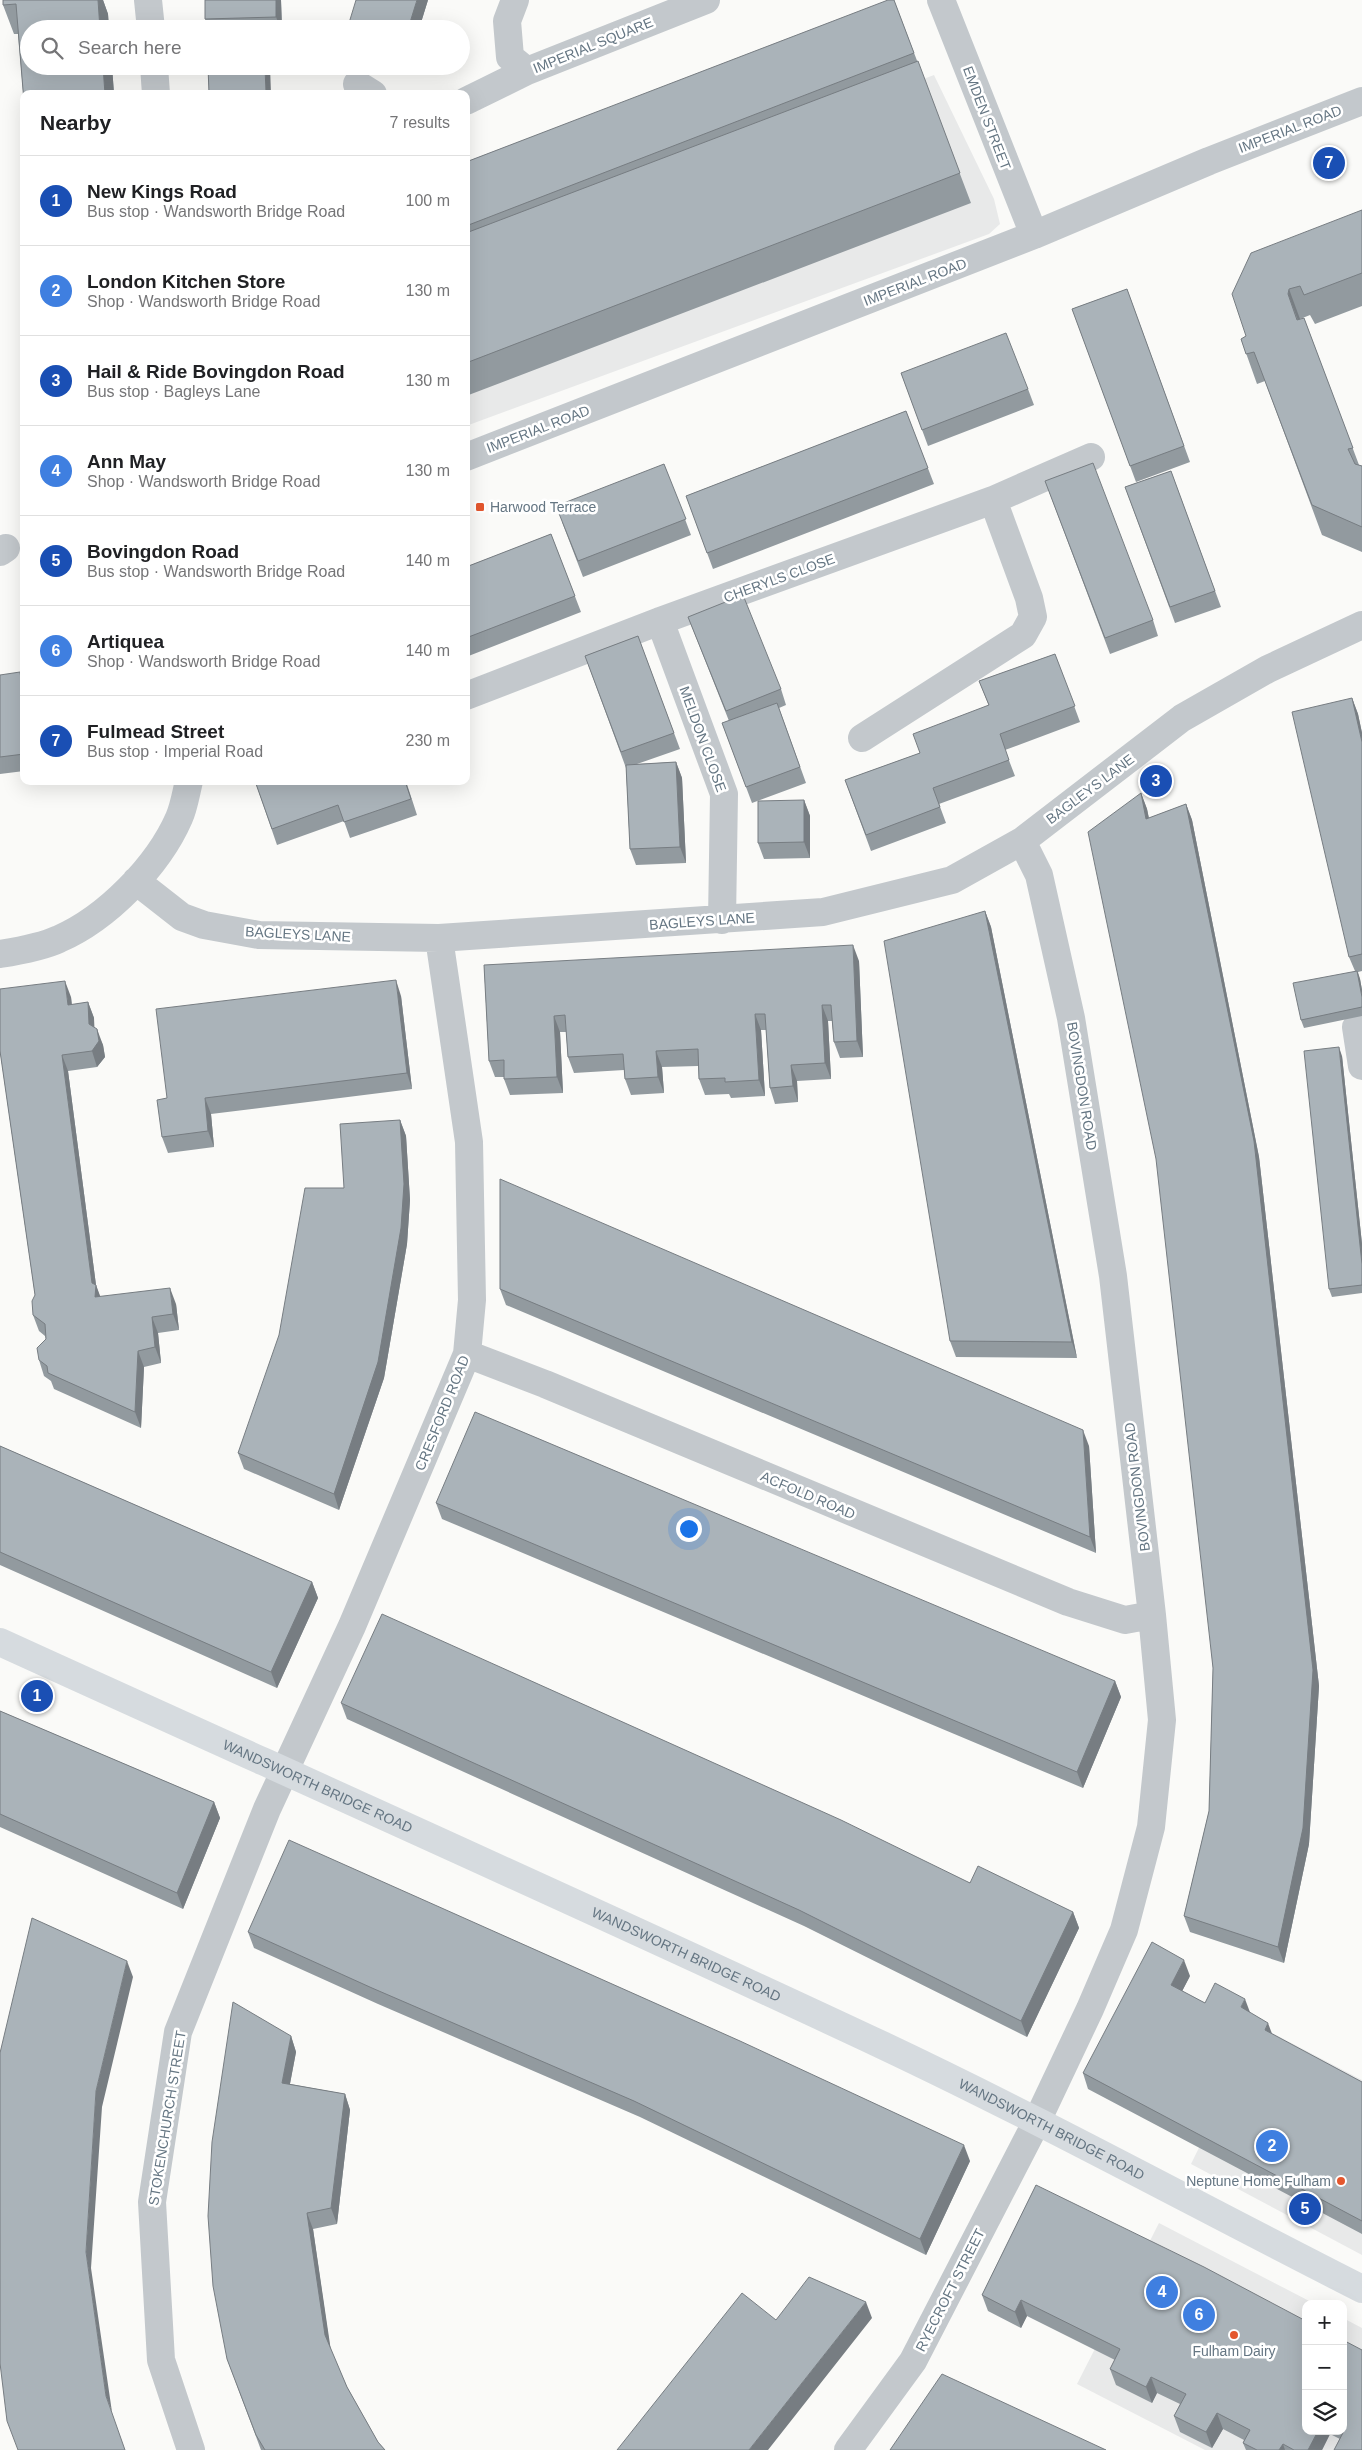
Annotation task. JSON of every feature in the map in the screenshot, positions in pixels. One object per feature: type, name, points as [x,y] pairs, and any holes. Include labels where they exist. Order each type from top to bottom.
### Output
[{"type":"main road","name":"WANDSWORTH BRIDGE ROAD","points":[[0,1642],[884,2046],[1037,2121],[1362,2289]]},
{"type":"street","points":[[148,0],[150,20]]},
{"type":"street","name":"IMPERIAL SQUARE","points":[[515,0],[507,21],[510,57],[527,71],[706,0]]},
{"type":"street","name":"EMDEN STREET","points":[[941,0],[1034,235]]},
{"type":"street","points":[[470,99],[527,71]]},
{"type":"street","points":[[155,75],[156,90]]},
{"type":"street","name":"IMPERIAL ROAD","points":[[470,455],[1034,235],[1209,161],[1362,101]]},
{"type":"street","name":"CHERYLS CLOSE","points":[[470,694],[660,621],[993,500],[1092,458]]},
{"type":"street","points":[[862,738],[1023,635],[1033,617],[1029,598],[993,500]]},
{"type":"street","name":"MELDON CLOSE","points":[[660,621],[724,794],[722,920]]},
{"type":"street","name":"BAGLEYS LANE","points":[[136,881],[182,917],[204,926],[259,935],[439,938],[823,912],[952,880],[1022,841],[1182,718],[1268,669],[1362,625]]},
{"type":"street","points":[[0,954],[59,939],[103,914],[136,881],[165,843],[179,818],[188,785]]},
{"type":"street","name":"BOVINGDON ROAD","points":[[1022,841],[1038,875],[1071,1018],[1112,1276],[1152,1616],[1162,1720],[1151,1827],[1124,1930],[1090,2009],[1037,2121]]},
{"type":"street","name":"CRESFORD ROAD","points":[[284,1771],[352,1626],[467,1354],[472,1300],[468,1142],[439,938]]},
{"type":"street","points":[[1356,1027],[1362,1066]]},
{"type":"street","name":"ACFOLD ROAD","points":[[467,1354],[545,1384],[1068,1602],[1125,1620],[1152,1616]]},
{"type":"street","name":"STOKENCHURCH STREET","points":[[191,2450],[161,2360],[152,2202],[178,2032],[284,1771]]},
{"type":"street","name":"RYECROFT STREET","points":[[848,2450],[913,2361],[1037,2121]]},
{"type":"shaded area","points":[[934,75],[994,199],[1000,224],[989,234],[470,425],[470,251]]},
{"type":"shaded area","points":[[1259,2026],[1362,2080],[1362,2255],[1191,2164]]},
{"type":"shaded area","points":[[1159,2223],[1307,2300],[1302,2300],[1302,2435],[1347,2435],[1347,2320],[1362,2328],[1362,2450],[1205,2450],[1077,2384]]},
{"type":"building","points":[[3,0],[98,0],[99,20],[20,20],[20,53],[16,4],[3,5]]},
{"type":"building","points":[[205,0],[276,0],[276,17],[205,19]]},
{"type":"building","points":[[356,0],[417,0],[411,20],[350,20]]},
{"type":"building","points":[[888,0],[894,0],[914,53],[470,224],[470,160]]},
{"type":"building","points":[[918,61],[960,173],[470,361],[470,231]]},
{"type":"building","points":[[22,75],[104,75],[105,90],[23,90]]},
{"type":"building","points":[[208,75],[265,75],[266,90],[209,90]]},
{"type":"building","points":[[1362,210],[1362,273],[1304,295],[1300,286],[1289,289],[1288,294],[1297,320],[1304,318],[1353,448],[1348,449],[1355,464],[1362,466],[1362,527],[1312,505],[1254,352],[1246,354],[1241,339],[1246,336],[1232,294],[1251,253]]},
{"type":"building","points":[[1127,289],[1184,446],[1130,466],[1072,309]]},
{"type":"building","points":[[1006,333],[1028,389],[922,430],[901,373]]},
{"type":"building","points":[[906,411],[928,468],[707,553],[686,496]]},
{"type":"building","points":[[1093,463],[1153,620],[1105,638],[1045,481]]},
{"type":"building","points":[[664,464],[686,519],[578,561],[556,506]]},
{"type":"building","points":[[1171,471],[1215,591],[1170,607],[1125,487]]},
{"type":"building","points":[[551,534],[575,596],[470,636],[470,565]]},
{"type":"building","points":[[743,595],[781,689],[726,711],[688,617]]},
{"type":"building","points":[[638,636],[674,733],[621,752],[585,656]]},
{"type":"building","points":[[1055,654],[1075,706],[1000,734],[1009,760],[933,788],[940,807],[866,835],[845,780],[920,753],[913,734],[989,705],[979,681]]},
{"type":"building","points":[[20,672],[20,754],[0,757],[0,675]]},
{"type":"building","points":[[1352,698],[1362,742],[1362,954],[1349,957],[1292,712]]},
{"type":"building","points":[[777,703],[800,767],[746,787],[722,723]]},
{"type":"building","points":[[676,762],[680,847],[630,849],[626,765]]},
{"type":"building","points":[[256,785],[406,785],[411,799],[344,822],[338,805],[272,829]]},
{"type":"building","points":[[1141,793],[1146,819],[1186,804],[1254,1141],[1313,1670],[1303,1828],[1278,1947],[1184,1916],[1209,1811],[1213,1668],[1156,1159],[1088,832]]},
{"type":"building","points":[[804,800],[804,842],[758,843],[758,801]]},
{"type":"building","points":[[985,911],[1072,1342],[950,1341],[884,941]]},
{"type":"building","points":[[853,945],[857,1041],[834,1042],[831,1005],[822,1005],[825,1063],[791,1065],[793,1086],[770,1088],[765,1014],[755,1014],[759,1080],[725,1082],[725,1078],[699,1079],[698,1049],[656,1051],[658,1077],[625,1079],[623,1054],[568,1057],[565,1015],[554,1016],[557,1077],[504,1079],[504,1060],[489,1061],[484,965]]},
{"type":"building","points":[[1357,971],[1362,1007],[1301,1020],[1293,983]]},
{"type":"building","points":[[396,980],[407,1073],[205,1098],[208,1131],[162,1137],[157,1100],[167,1098],[156,1009]]},
{"type":"building","points":[[65,981],[68,1005],[88,1002],[89,1024],[97,1029],[99,1041],[92,1051],[62,1055],[92,1283],[96,1285],[95,1297],[170,1288],[173,1314],[152,1317],[155,1347],[138,1351],[135,1412],[48,1373],[47,1366],[39,1360],[37,1348],[46,1339],[45,1324],[33,1315],[32,1301],[35,1295],[0,1051],[0,989]]},
{"type":"building","points":[[1339,1047],[1362,1264],[1362,1285],[1329,1289],[1304,1051]]},
{"type":"building","points":[[400,1120],[404,1184],[401,1228],[378,1362],[334,1494],[238,1453],[279,1335],[305,1188],[344,1188],[340,1124]]},
{"type":"building","points":[[500,1179],[1083,1430],[1090,1537],[500,1289]]},
{"type":"building","points":[[475,1412],[1115,1681],[1077,1772],[436,1503]]},
{"type":"building","points":[[0,1446],[312,1582],[271,1672],[0,1552]]},
{"type":"building","points":[[382,1614],[841,1820],[970,1883],[978,1866],[1073,1912],[1021,2021],[799,1910],[341,1703]]},
{"type":"building","points":[[0,1711],[214,1802],[177,1893],[0,1814]]},
{"type":"building","points":[[289,1840],[740,2041],[964,2145],[920,2239],[634,2101],[372,1988],[248,1932]]},
{"type":"building","points":[[32,1918],[127,1961],[96,2091],[86,2252],[106,2396],[125,2450],[18,2450],[7,2421],[0,2363],[0,2053]]},
{"type":"building","points":[[1152,1942],[1184,1960],[1171,1985],[1205,2003],[1215,1983],[1245,1999],[1241,2007],[1268,2023],[1265,2030],[1362,2082],[1362,2221],[1083,2073]]},
{"type":"building","points":[[233,2002],[291,2036],[282,2083],[345,2094],[331,2208],[307,2213],[325,2335],[347,2387],[378,2442],[385,2450],[265,2450],[256,2435],[227,2359],[213,2286],[208,2216],[212,2142]]},
{"type":"building","points":[[1036,2185],[1204,2267],[1302,2319],[1302,2435],[1316,2435],[1308,2450],[1294,2450],[1283,2444],[1279,2450],[1257,2450],[1243,2443],[1250,2430],[1217,2413],[1206,2432],[1174,2416],[1186,2394],[1151,2377],[1146,2387],[1110,2369],[1120,2349],[1021,2300],[1015,2312],[982,2295]]},
{"type":"building","points":[[809,2277],[866,2302],[749,2450],[617,2450],[742,2293],[776,2320]]},
{"type":"building","points":[[1347,2342],[1362,2350],[1362,2450],[1334,2450],[1342,2435],[1347,2435]]},
{"type":"building","points":[[942,2374],[1106,2450],[890,2450]]},
{"type":"place","name":"Fulmead Street","points":[[1329,163]]},
{"type":"place","name":"Harwood Terrace","points":[[480,507]]},
{"type":"place","name":"Hail & Ride Bovingdon Road","points":[[1156,781]]},
{"type":"place","name":"New Kings Road","points":[[37,1696]]},
{"type":"place","name":"London Kitchen Store","points":[[1272,2146]]},
{"type":"place","name":"Neptune Home Fulham","points":[[1341,2181]]},
{"type":"place","name":"Bovingdon Road","points":[[1305,2209]]},
{"type":"place","name":"Ann May","points":[[1162,2292]]},
{"type":"place","name":"Artiquea","points":[[1199,2315]]},
{"type":"place","name":"Fulham Dairy","points":[[1234,2335]]}]
